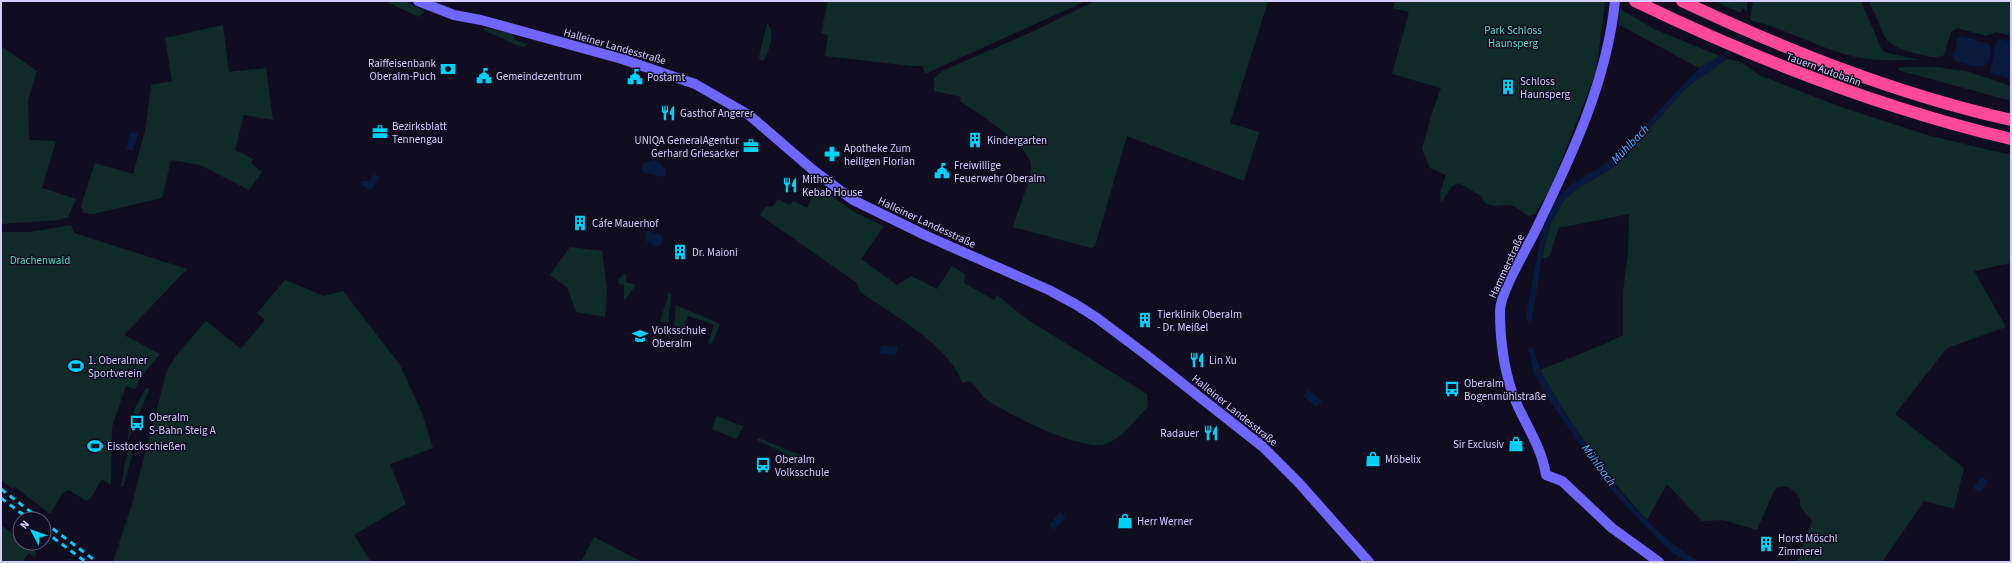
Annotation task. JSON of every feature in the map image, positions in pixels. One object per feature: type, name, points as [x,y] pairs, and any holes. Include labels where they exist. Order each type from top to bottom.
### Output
[{"type":"highway","name":"Tauern Autobahn","points":[[1635,1],[1742,51],[1834,87],[1890,106],[2011,139]]},
{"type":"highway","name":"Tauern Autobahn","points":[[1682,1],[1750,33],[1888,86],[2011,120]]},
{"type":"main road","name":"Halleiner Landesstraße","points":[[418,1],[454,15],[481,20],[622,59],[694,84],[749,115],[812,170],[853,200],[929,237],[1049,290],[1075,304],[1129,342],[1264,447],[1299,483],[1369,562]]},
{"type":"main road","name":"Hammerstraße","points":[[1615,1],[1604,64],[1586,116],[1568,163],[1511,279],[1500,309],[1501,348],[1512,393],[1533,434],[1544,460],[1546,475],[1562,481],[1612,528],[1659,562]]},
{"type":"green space","points":[[385,1],[404,1],[425,11],[419,17]]},
{"type":"green space","points":[[828,1],[1086,1],[925,74],[923,66],[825,56],[828,35],[821,33]]},
{"type":"green space","points":[[1095,1],[1268,1],[1230,123],[1259,132],[1244,181],[1127,136],[1095,246],[1091,248],[1013,227],[1031,171],[1031,165],[1028,157],[1012,139],[960,101],[961,97],[934,91],[934,78],[944,70],[1034,31]]},
{"type":"green space","name":"Park Schloss Haunsperg","points":[[1395,1],[1601,1],[1605,3],[1596,72],[1550,188],[1535,214],[1528,216],[1513,206],[1495,206],[1485,203],[1481,196],[1459,183],[1455,184],[1450,189],[1441,203],[1440,193],[1446,175],[1430,168],[1422,149],[1431,116],[1441,88],[1392,74],[1409,12],[1393,8]]},
{"type":"green space","points":[[1715,1],[1747,1],[1747,12],[1743,8],[1741,13]]},
{"type":"green space","points":[[1753,1],[1861,1],[1884,52],[1919,60],[1891,60],[1854,57],[1833,50],[1774,27],[1750,20]]},
{"type":"green space","points":[[1868,1],[2011,1],[2011,36],[1996,32],[1986,36],[1958,28],[1951,32],[1944,55],[1934,57],[1918,54],[1904,50],[1888,41]]},
{"type":"green space","points":[[1620,9],[1656,30],[1720,56],[1699,68],[1618,24]]},
{"type":"green space","points":[[767,23],[771,31],[771,41],[764,60],[761,61],[759,57]]},
{"type":"green space","points":[[223,25],[229,72],[266,68],[273,120],[244,115],[235,150],[253,159],[251,163],[262,172],[249,190],[200,165],[171,160],[162,198],[93,214],[84,213],[81,206],[95,163],[133,174],[145,131],[151,85],[172,81],[165,38]]},
{"type":"green space","points":[[484,28],[512,33],[515,40],[528,44],[524,47],[519,46],[484,31]]},
{"type":"green space","points":[[1,46],[37,71],[28,100],[29,140],[56,141],[42,188],[76,199],[68,217],[59,220],[1,224]]},
{"type":"green space","points":[[1727,59],[1741,62],[1759,75],[1838,106],[1930,136],[2011,155],[2011,263],[1974,271],[2006,327],[1947,348],[1895,414],[1964,468],[1954,509],[1924,501],[1882,562],[1797,562],[1812,521],[1800,506],[1800,499],[1798,495],[1786,487],[1779,487],[1775,489],[1757,530],[1723,520],[1702,521],[1667,484],[1647,520],[1617,485],[1589,448],[1563,410],[1540,370],[1623,335],[1623,292],[1628,254],[1629,214],[1559,227],[1550,255],[1546,258],[1542,258],[1550,225],[1564,200],[1573,192],[1618,164],[1686,88]]},
{"type":"green space","points":[[1899,67],[1937,67],[1969,72],[2011,86],[2011,101],[1898,70]]},
{"type":"green space","points":[[818,187],[856,213],[884,226],[861,259],[897,285],[911,276],[937,289],[952,266],[965,274],[964,283],[994,300],[997,295],[1025,318],[1147,394],[1148,406],[1127,430],[1117,438],[1106,444],[1095,445],[1063,437],[1045,430],[1011,414],[987,400],[972,383],[969,381],[962,383],[956,370],[933,344],[903,321],[860,292],[857,283],[760,215],[766,207],[773,206],[778,199],[790,205],[794,201],[807,208]]},
{"type":"green space","name":"Drachenwald","points":[[71,225],[74,233],[187,269],[124,335],[160,354],[140,378],[135,389],[126,386],[112,427],[111,485],[102,479],[91,498],[86,501],[69,490],[63,493],[52,511],[46,511],[15,487],[12,489],[1,480],[1,232],[30,232]]},
{"type":"green space","points":[[570,247],[602,251],[607,289],[605,317],[576,312],[567,287],[550,275]]},
{"type":"green space","points":[[624,274],[627,275],[625,282],[636,285],[624,301],[624,285],[619,284],[618,280]]},
{"type":"green space","points":[[285,280],[324,296],[343,291],[400,365],[422,413],[433,448],[390,464],[406,504],[354,535],[371,562],[113,562],[132,504],[167,370],[178,353],[206,321],[241,349],[265,320],[257,313]]},
{"type":"green space","points":[[669,293],[671,294],[668,323],[660,321]]},
{"type":"green space","points":[[676,305],[720,324],[712,344],[708,343],[714,325],[688,316],[683,329],[674,325]]},
{"type":"green space","points":[[146,388],[149,390],[127,443],[134,410]]},
{"type":"green space","points":[[717,416],[743,426],[737,439],[712,429]]},
{"type":"green space","points":[[758,438],[813,460],[811,466],[757,440]]},
{"type":"green space","points":[[132,441],[132,455],[123,487],[121,486],[127,452]]},
{"type":"green space","points":[[1,525],[12,533],[12,551],[36,552],[35,558],[29,553],[22,562],[1,562]]},
{"type":"green space","points":[[594,537],[642,562],[581,562]]},
{"type":"water","points":[[1962,36],[1989,44],[1991,46],[1990,57],[1987,63],[1976,66],[1954,60],[1952,55],[1953,52],[1955,53],[1957,38]]},
{"type":"water","points":[[2000,39],[2011,42],[2011,79],[1990,73],[1996,43]]},
{"type":"water","points":[[1720,56],[1727,59],[1686,88],[1618,164],[1573,192],[1564,200],[1550,225],[1542,258],[1531,324],[1526,317],[1542,231],[1554,204],[1563,192],[1571,185],[1616,157],[1699,68]]},
{"type":"water","points":[[131,132],[138,134],[133,151],[126,149]]},
{"type":"water","points":[[654,160],[660,162],[666,171],[665,177],[643,173],[641,170],[643,163]]},
{"type":"water","points":[[374,174],[379,178],[372,189],[369,190],[361,184],[361,181],[368,181]]},
{"type":"water","points":[[648,231],[663,236],[662,243],[659,247],[656,247],[646,241],[645,235]]},
{"type":"water","points":[[881,345],[898,347],[896,355],[880,353]]},
{"type":"water","points":[[1533,348],[1545,379],[1556,399],[1615,485],[1662,535],[1700,562],[1687,562],[1669,550],[1624,504],[1607,483],[1548,398],[1535,376],[1528,349]]},
{"type":"water","points":[[1308,390],[1322,401],[1316,407],[1303,396]]},
{"type":"water","points":[[1981,477],[1988,481],[1980,493],[1973,488]]},
{"type":"water","points":[[1060,512],[1066,517],[1054,530],[1049,525]]},
{"type":"waterway","name":"Mühlbach","points":[[1736,44],[1742,32]]},
{"type":"waterway","name":"Mühlbach","points":[[1720,59],[1732,48]]},
{"type":"railway","points":[[1,489],[30,511]]},
{"type":"railway","points":[[1,498],[18,511]]},
{"type":"railway","points":[[52,528],[97,562]]},
{"type":"railway","points":[[52,537],[86,562]]},
{"type":"place","name":"Raiffeisenbank Oberalm-Puch","points":[[448,69]]},
{"type":"place","name":"Gemeindezentrum","points":[[484,76]]},
{"type":"place","name":"Postamt","points":[[635,77]]},
{"type":"place","name":"Schloss Haunsperg","points":[[1508,87]]},
{"type":"place","name":"Gasthof Angerer","points":[[668,113]]},
{"type":"place","name":"Bezirksblatt Tennengau","points":[[380,132]]},
{"type":"place","name":"Kindergarten","points":[[975,140]]},
{"type":"place","name":"UNIQA GeneralAgentur Gerhard Griesacker","points":[[751,146]]},
{"type":"place","name":"Apotheke Zum heiligen Florian","points":[[832,154]]},
{"type":"place","name":"Freiwillige Feuerwehr Oberalm","points":[[942,171]]},
{"type":"place","name":"Mithos Kebab House","points":[[790,185]]},
{"type":"place","name":"Cáfe Mauerhof","points":[[580,223]]},
{"type":"place","name":"Dr. Maioni","points":[[680,252]]},
{"type":"place","name":"Tierklinik Oberalm - Dr. Meißel","points":[[1145,320]]},
{"type":"place","name":"Volksschule Oberalm","points":[[640,336]]},
{"type":"place","name":"Lin Xu","points":[[1197,360]]},
{"type":"place","name":"1. Oberalmer Sportverein","points":[[76,366]]},
{"type":"place","name":"Oberalm Bogenmühlstraße","points":[[1452,389]]},
{"type":"place","name":"Oberalm S-Bahn Steig A","points":[[137,423]]},
{"type":"place","name":"Radauer","points":[[1211,433]]},
{"type":"place","name":"Sir Exclusiv","points":[[1516,444]]},
{"type":"place","name":"Eisstockschießen","points":[[95,446]]},
{"type":"place","name":"Möbelix","points":[[1373,459]]},
{"type":"place","name":"Oberalm Volksschule","points":[[763,465]]},
{"type":"place","name":"Herr Werner","points":[[1125,521]]},
{"type":"place","name":"Horst Möschl Zimmerei","points":[[1766,544]]}]
